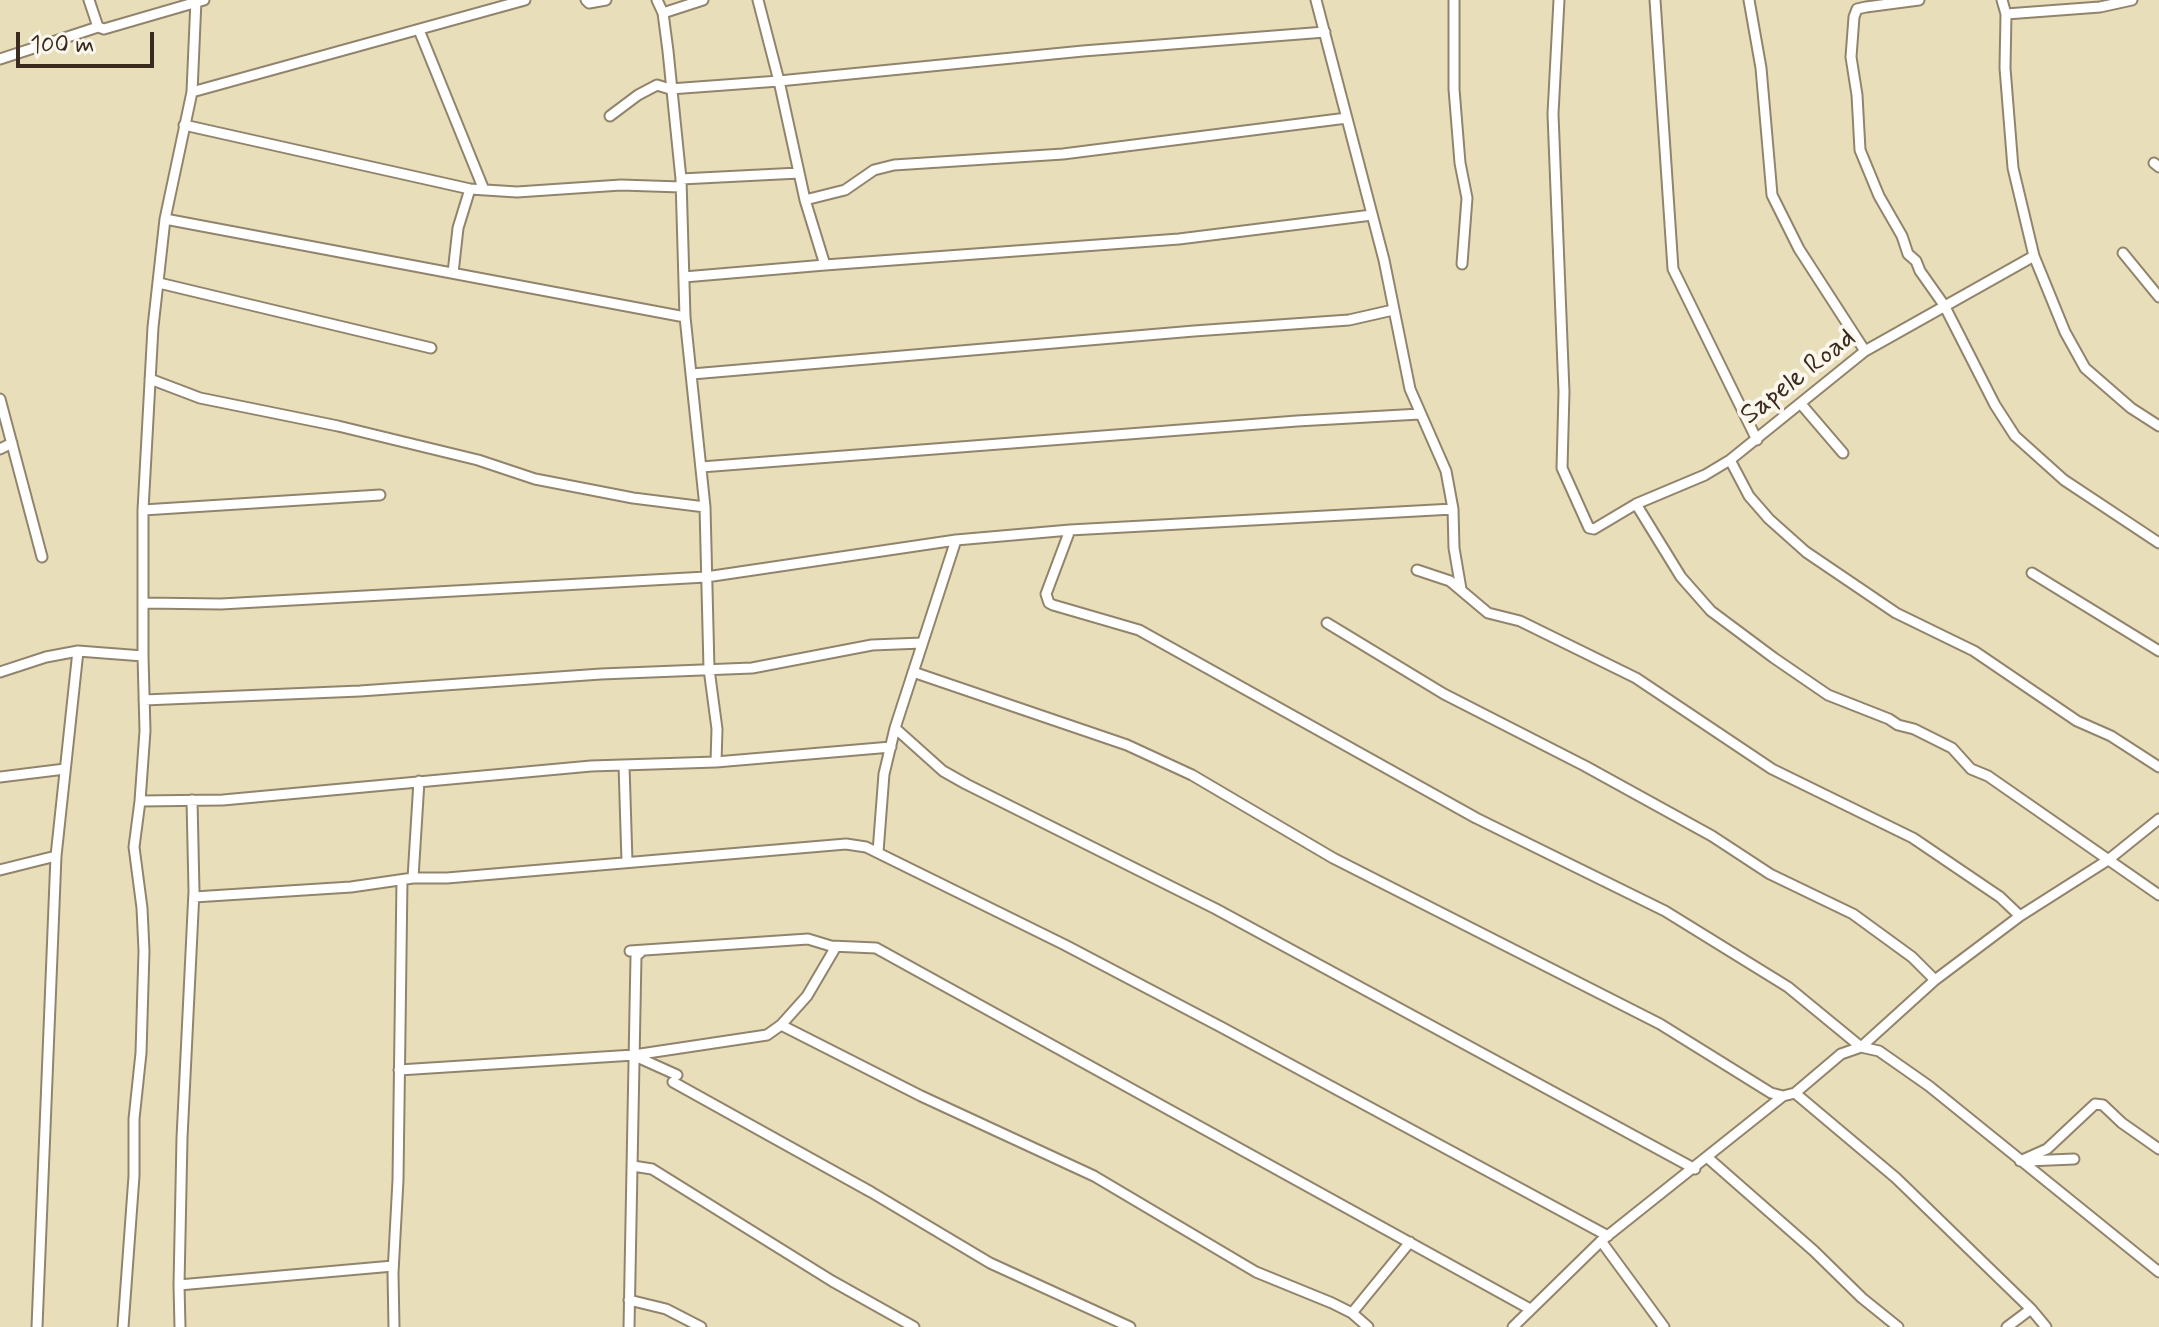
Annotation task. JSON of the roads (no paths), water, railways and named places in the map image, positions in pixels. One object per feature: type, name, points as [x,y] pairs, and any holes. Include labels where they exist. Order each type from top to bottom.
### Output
[{"type":"street","points":[[89,0],[98,27]]},
{"type":"street","points":[[192,92],[525,0]]},
{"type":"street","points":[[586,0],[589,3],[606,0]]},
{"type":"street","points":[[657,0],[663,13],[681,183],[685,317],[705,507],[709,669],[717,729],[716,762]]},
{"type":"street","points":[[663,13],[703,0]]},
{"type":"street","points":[[758,0],[805,200],[825,265]]},
{"type":"street","points":[[1316,0],[1372,215],[1410,389],[1446,471],[1461,589]]},
{"type":"street","points":[[1454,0],[1454,89],[1460,163],[1467,198],[1462,264]]},
{"type":"street","name":"Sapele Road","points":[[1559,0],[1553,114],[1564,392],[1562,468],[1589,528],[1594,529],[1636,504],[1705,475],[1730,460],[1865,351],[2034,256]]},
{"type":"street","points":[[1655,0],[1673,269],[1757,440]]},
{"type":"street","points":[[1749,0],[1761,68],[1772,195],[1799,249],[1865,351]]},
{"type":"street","points":[[1919,0],[1857,9],[1854,17],[1851,57],[1860,150],[1879,196],[1902,236],[1908,254],[1916,261],[1944,305],[1995,405],[2015,436],[2064,480],[2159,543]]},
{"type":"street","points":[[2002,0],[2006,14],[2005,68],[2013,168],[2034,256],[2065,332],[2085,368],[2131,408],[2159,426]]},
{"type":"street","points":[[2006,14],[2100,7],[2132,0]]},
{"type":"street","points":[[0,59],[98,27],[104,29],[199,1],[192,92],[165,219],[150,379],[143,510],[144,700],[140,801],[134,847],[144,951],[141,1053],[134,1119],[134,1176],[123,1327]]},
{"type":"street","points":[[419,30],[484,190]]},
{"type":"street","points":[[610,116],[648,88],[657,85],[670,89],[779,81],[1325,32]]},
{"type":"street","points":[[805,200],[845,190],[874,170],[894,165],[1063,154],[1347,118]]},
{"type":"street","points":[[184,125],[470,189],[517,192],[799,173]]},
{"type":"street","points":[[453,273],[458,228],[470,189]]},
{"type":"street","points":[[684,277],[1193,238],[1372,215]]},
{"type":"street","points":[[165,219],[685,317]]},
{"type":"street","points":[[2123,253],[2159,297]]},
{"type":"street","points":[[159,283],[431,348]]},
{"type":"street","points":[[692,374],[1349,320],[1393,310]]},
{"type":"street","points":[[150,379],[200,398],[338,426],[478,460],[535,479],[633,498],[705,507]]},
{"type":"street","points":[[0,399],[42,557]]},
{"type":"street","points":[[1801,404],[1843,453]]},
{"type":"street","points":[[701,467],[1420,414]]},
{"type":"street","points":[[0,449],[12,443]]},
{"type":"street","points":[[1730,460],[1749,496],[1806,552],[1896,613],[1974,651],[2077,721],[2111,736],[2159,767]]},
{"type":"street","points":[[143,510],[380,495]]},
{"type":"street","points":[[1636,504],[1681,577],[1711,611],[1736,630],[1828,695],[1914,729],[1952,748],[1971,769],[1988,776],[2159,895]]},
{"type":"street","points":[[143,603],[221,604],[706,577],[956,540],[1070,530],[1453,509]]},
{"type":"street","points":[[1070,530],[1046,594],[1053,605],[1139,630],[1476,818],[1665,911],[1788,987],[1861,1047],[1879,1051],[1929,1086],[2159,1272]]},
{"type":"street","points":[[878,852],[884,774],[895,728],[956,540]]},
{"type":"street","points":[[1417,570],[1450,581],[1488,613],[1520,621],[1636,678],[1772,769],[1913,838],[2000,897],[2020,916]]},
{"type":"street","points":[[2032,573],[2159,651]]},
{"type":"street","points":[[1327,623],[1444,694],[1712,836],[1770,874],[1853,914],[1912,957],[1935,980]]},
{"type":"street","points":[[144,700],[752,668],[872,645],[922,643]]},
{"type":"street","points":[[0,672],[46,657],[78,651],[143,656]]},
{"type":"street","points":[[37,1327],[56,856],[78,651]]},
{"type":"street","points":[[913,672],[1127,745],[1192,775],[1333,858],[1660,1024],[1771,1093],[1783,1096]]},
{"type":"street","points":[[895,728],[943,771],[966,784],[1216,909],[1695,1169]]},
{"type":"street","points":[[140,801],[192,800],[891,747]]},
{"type":"street","points":[[624,765],[627,862]]},
{"type":"street","points":[[0,777],[65,769]]},
{"type":"street","points":[[413,878],[419,781]]},
{"type":"street","points":[[180,1327],[182,1138],[194,897],[192,800]]},
{"type":"street","points":[[1518,1325],[1530,1309],[1605,1238],[1783,1096],[1795,1093],[1841,1054],[1861,1047],[1935,980],[2020,916],[2108,860],[2159,819]]},
{"type":"street","points":[[194,897],[351,887],[413,878],[846,844],[878,852],[1221,1027],[1605,1238],[1664,1327]]},
{"type":"street","points":[[0,870],[56,856]]},
{"type":"street","points":[[394,1327],[402,880]]},
{"type":"street","points":[[630,951],[808,939],[831,946],[876,948],[1530,1309]]},
{"type":"street","points":[[399,1070],[634,1055],[767,1035],[781,1025],[807,996],[834,950],[831,946]]},
{"type":"street","points":[[629,1327],[636,956],[642,951]]},
{"type":"street","points":[[781,1025],[921,1096],[1094,1176],[1256,1272],[1352,1313],[1368,1327]]},
{"type":"street","points":[[634,1055],[990,1263],[1130,1327]]},
{"type":"street","points":[[1795,1093],[1896,1178],[2046,1327]]},
{"type":"street","points":[[2020,1161],[2047,1149],[2095,1104],[2103,1105],[2122,1123],[2159,1149]]},
{"type":"street","points":[[1708,1158],[1898,1327]]},
{"type":"street","points":[[2020,1161],[2074,1159]]},
{"type":"street","points":[[633,1166],[652,1169],[832,1281],[914,1327]]},
{"type":"street","points":[[1352,1313],[1410,1242]]},
{"type":"street","points":[[179,1285],[393,1266]]},
{"type":"street","points":[[629,1300],[666,1309],[701,1327]]},
{"type":"street","points":[[2007,1327],[2031,1309]]}]
